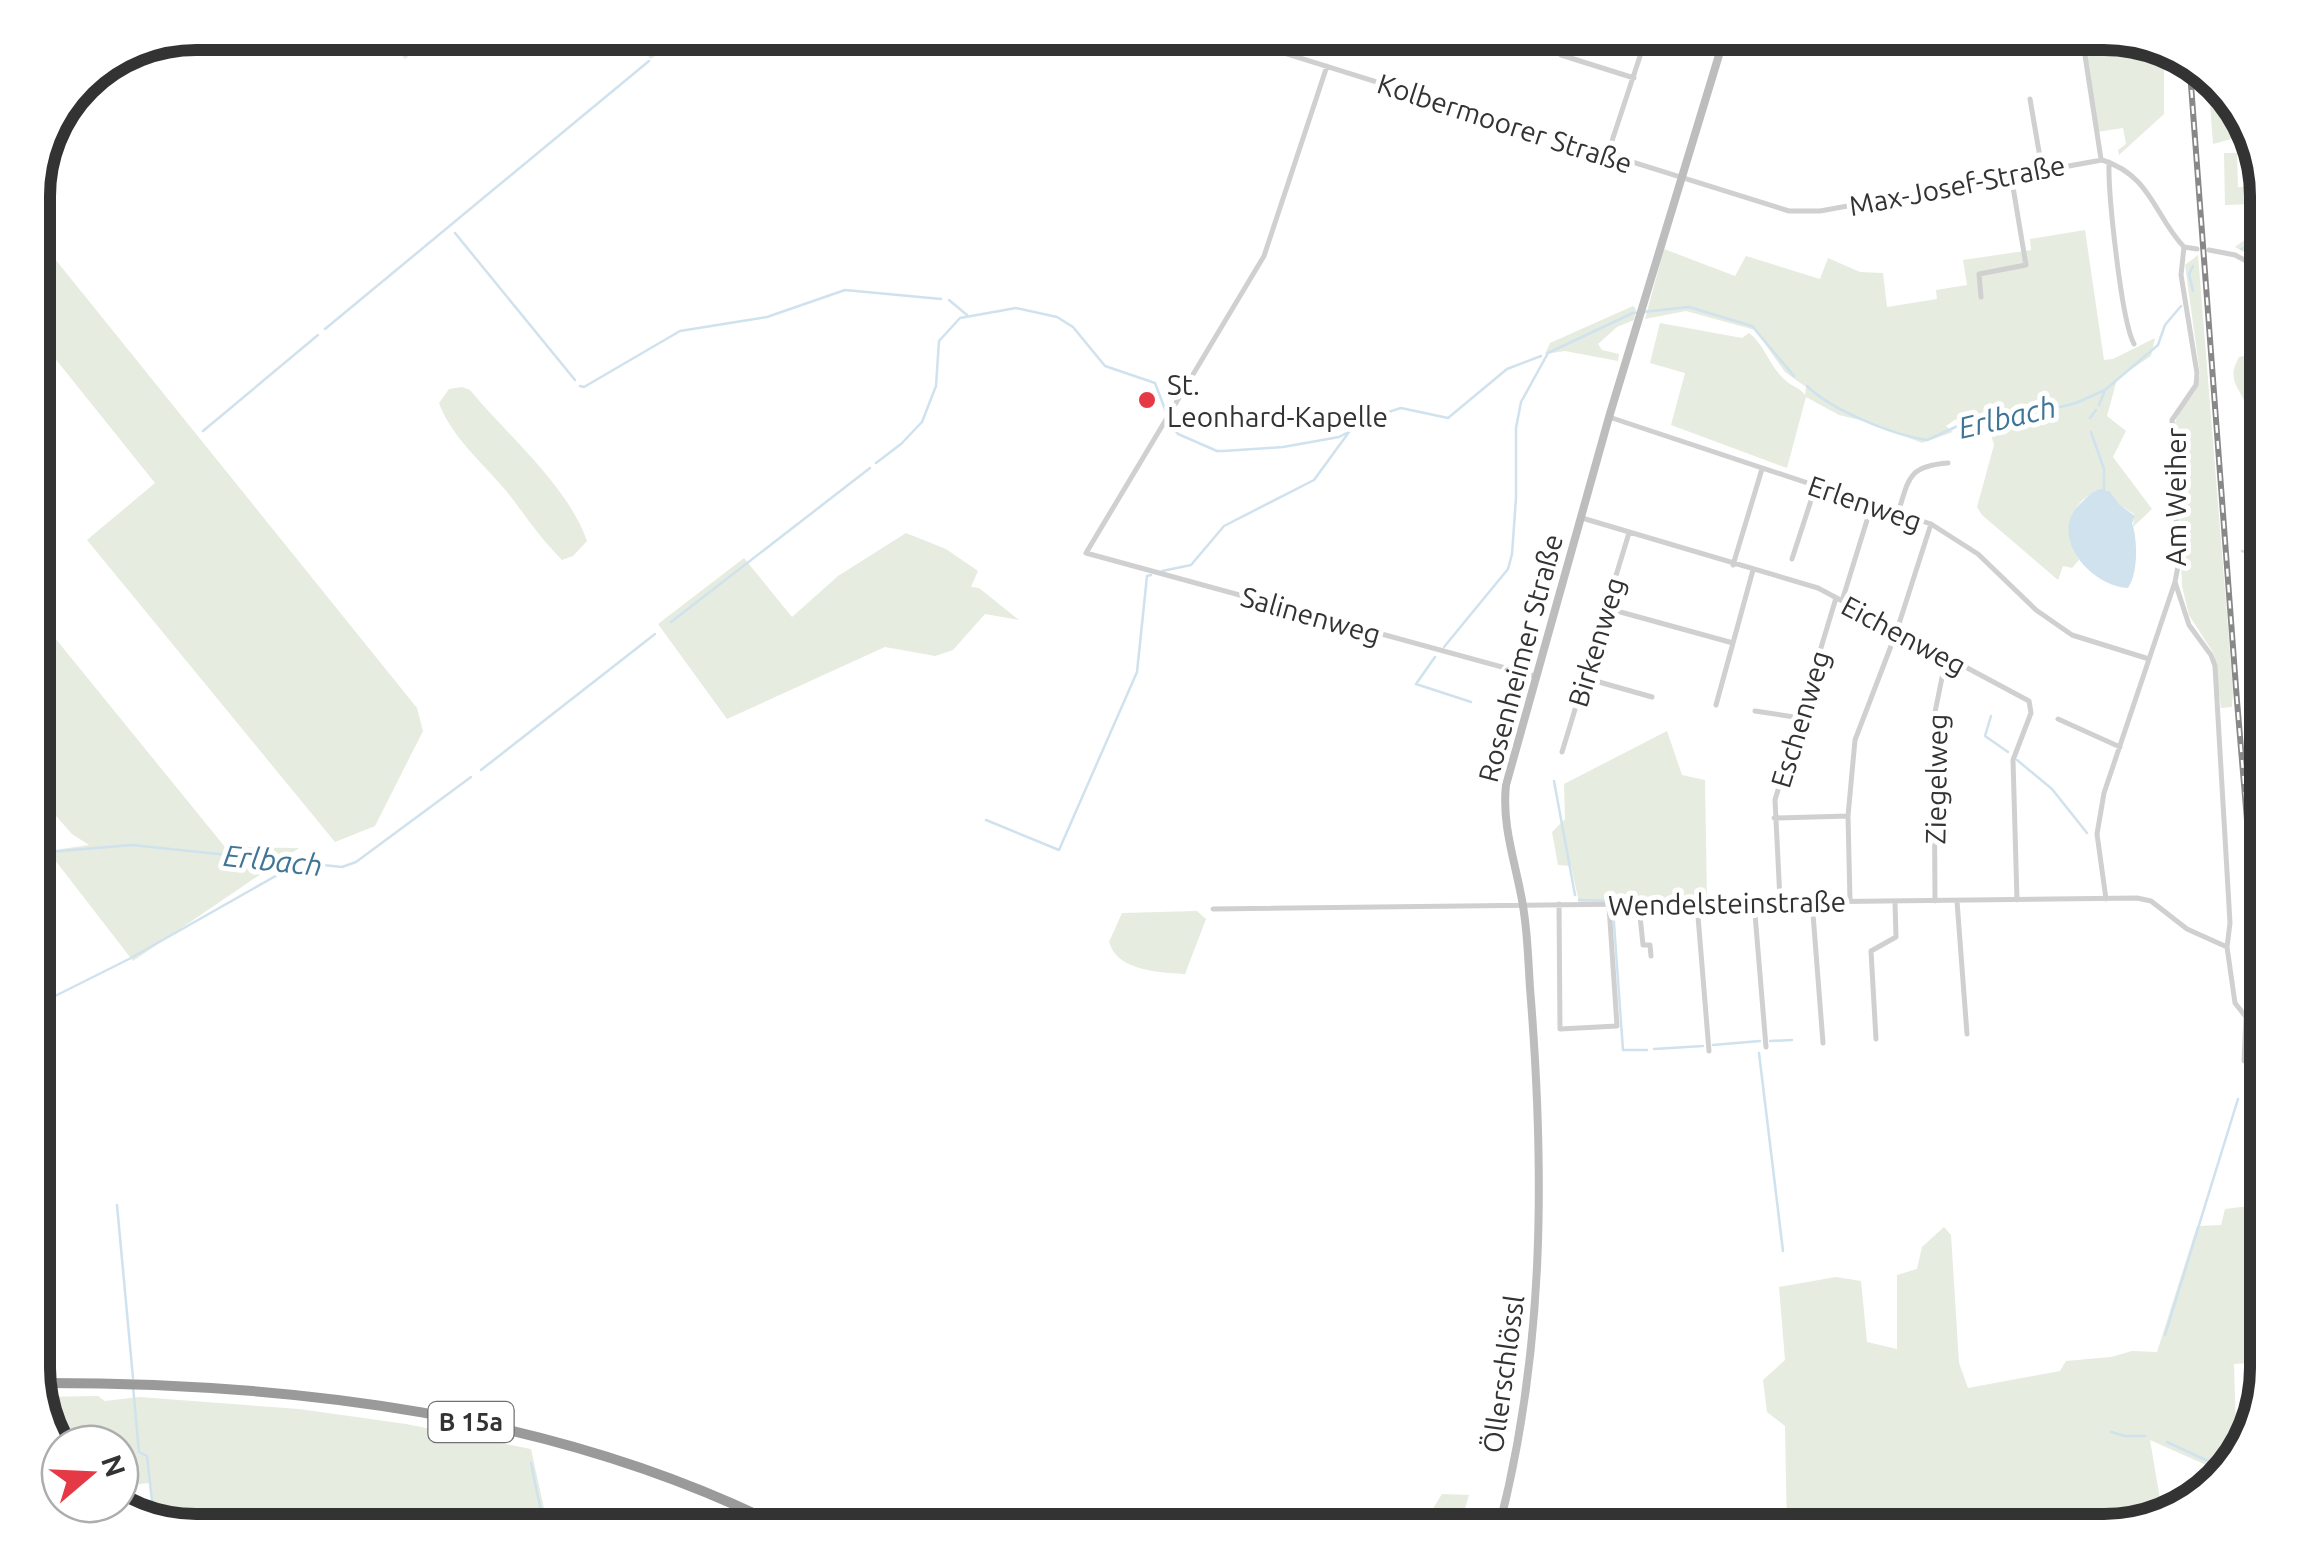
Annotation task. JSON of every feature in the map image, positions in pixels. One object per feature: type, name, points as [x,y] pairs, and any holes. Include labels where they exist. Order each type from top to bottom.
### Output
[{"type":"highway","name":"B 15a","points":[[51,1382],[214,1387],[404,1409],[480,1424],[637,1468],[752,1514]]},
{"type":"street","name":"Kolbermoorer Straße","points":[[1276,50],[1679,179]]},
{"type":"street","points":[[1563,50],[1561,55],[1634,78]]},
{"type":"street","points":[[1607,156],[1643,50]]},
{"type":"street","name":"Rosenheimer Straße","points":[[1540,1220],[1538,1083],[1522,904],[1504,805],[1506,785],[1609,417],[1720,50]]},
{"type":"street","points":[[2084,50],[2101,160]]},
{"type":"street","name":"Salinenweg","points":[[1328,66],[1264,256],[1086,553],[1536,676]]},
{"type":"street","points":[[2030,99],[2042,169]]},
{"type":"street","name":"Max-Josef-Straße","points":[[1679,179],[1783,210],[1810,212],[2101,160],[2110,162],[2153,198],[2184,247]]},
{"type":"street","points":[[2110,162],[2110,204],[2134,344]]},
{"type":"street","points":[[1980,297],[1980,274],[2026,265],[2011,174]]},
{"type":"street","points":[[2184,247],[2197,249]]},
{"type":"street","name":"Am Weiher","points":[[2106,899],[2097,834],[2104,793],[2178,566],[2172,420],[2196,386],[2197,373],[2181,276],[2184,247]]},
{"type":"street","points":[[2209,250],[2250,263]]},
{"type":"street","name":"Erlenweg","points":[[1609,417],[1930,524],[1981,557],[2036,610],[2072,635],[2148,659]]},
{"type":"street","points":[[1898,513],[1910,475],[1920,467],[1948,463]]},
{"type":"street","points":[[1733,565],[1762,469]]},
{"type":"street","points":[[1792,559],[1816,486]]},
{"type":"street","name":"Eschenweg","points":[[1780,902],[1774,818],[1783,768],[1872,504]]},
{"type":"street","name":"Eichenweg","points":[[1582,518],[1818,588],[2029,701],[2032,708],[2013,760],[2017,900]]},
{"type":"street","points":[[1850,901],[1848,816],[1855,740],[1896,632],[1930,524]]},
{"type":"street","name":"Birkenweg","points":[[1562,752],[1629,533]]},
{"type":"street","points":[[1716,705],[1753,570]]},
{"type":"street","points":[[2175,582],[2188,625],[2215,666],[2230,923],[2227,947],[2235,1003],[2246,1016],[2244,1061]]},
{"type":"street","points":[[1606,608],[1733,643]]},
{"type":"street","name":"Ziegelweg","points":[[1934,901],[1934,717],[1946,658]]},
{"type":"street","points":[[1585,678],[1652,697]]},
{"type":"street","points":[[1755,711],[1801,718]]},
{"type":"street","points":[[2058,719],[2120,747]]},
{"type":"street","points":[[1774,818],[1848,816]]},
{"type":"street","name":"Wendelsteinstraße","points":[[1213,909],[2137,898],[2151,901],[2187,929],[2227,947]]},
{"type":"street","points":[[1957,901],[1967,1034]]},
{"type":"street","points":[[1754,902],[1766,1047]]},
{"type":"street","points":[[1812,902],[1823,1043]]},
{"type":"street","points":[[1876,1039],[1871,951],[1896,937],[1894,902]]},
{"type":"street","points":[[1559,904],[1560,1029],[1617,1026],[1610,906]]},
{"type":"street","points":[[1697,904],[1709,1051]]},
{"type":"street","points":[[1639,906],[1643,945],[1650,945],[1651,956]]},
{"type":"street","points":[[2246,1016],[2250,1016]]},
{"type":"street","name":"Öllerschlössl","points":[[1502,1514],[1530,1379],[1540,1220]]},
{"type":"shaded area","points":[[397,50],[415,50],[405,59]]},
{"type":"shaded area","points":[[643,50],[662,50],[651,59]]},
{"type":"shaded area","points":[[2085,50],[2123,51],[2164,63],[2164,114],[2119,155],[2118,150],[2126,144],[2123,128],[2097,132]]},
{"type":"shaded area","points":[[2209,95],[2237,137],[2213,144]]},
{"type":"shaded area","points":[[2224,153],[2237,153],[2238,187],[2249,187],[2250,204],[2225,205]]},
{"type":"shaded area","points":[[2085,230],[2104,360],[2155,338],[2151,356],[2117,379],[2107,416],[2126,431],[2113,457],[2152,509],[2133,527],[2134,514],[2107,490],[2085,498],[2070,526],[2079,560],[2072,568],[2063,566],[2058,580],[1977,507],[1994,445],[1990,431],[1961,434],[1956,419],[1946,426],[1953,432],[1922,443],[1839,415],[1806,397],[1787,468],[1671,425],[1685,373],[1650,363],[1660,323],[1742,338],[1749,333],[1785,380],[1805,395],[1806,387],[1785,372],[1755,330],[1686,311],[1645,319],[1664,249],[1735,276],[1746,256],[1820,279],[1828,258],[1860,272],[1883,273],[1887,307],[1937,299],[1936,290],[1967,285],[1963,260],[2031,250],[2030,239]]},
{"type":"shaded area","points":[[2250,236],[2250,255],[2235,247]]},
{"type":"shaded area","points":[[2198,255],[2233,690],[2232,707],[2221,708],[2214,654],[2189,615],[2182,586],[2175,423],[2200,374],[2185,265]]},
{"type":"shaded area","points":[[55,259],[417,708],[423,731],[375,826],[335,842],[87,540],[155,483],[50,352],[50,264]]},
{"type":"shaded area","points":[[1633,306],[1634,320],[1617,327],[1598,344],[1602,350],[1619,354],[1618,361],[1565,351],[1545,354],[1550,343]]},
{"type":"shaded area","points":[[2250,355],[2250,429],[2247,407],[2234,377],[2239,357]]},
{"type":"shaded area","points":[[449,389],[470,390],[566,501],[587,541],[573,556],[562,560],[554,552],[452,428],[439,403]]},
{"type":"shaded area","points":[[906,533],[946,549],[978,571],[971,587],[979,588],[1019,620],[985,614],[953,650],[935,656],[885,647],[727,719],[658,624],[744,558],[792,617],[838,576]]},
{"type":"shaded area","points":[[2245,554],[2250,556],[2250,595]]},
{"type":"shaded area","points":[[50,632],[225,847],[299,848],[133,961],[50,854],[89,845],[72,834],[50,809]]},
{"type":"shaded area","points":[[1667,731],[1682,775],[1705,780],[1707,899],[1579,902],[1571,866],[1558,865],[1552,832],[1565,819],[1564,784]]},
{"type":"shaded area","points":[[1197,911],[1206,919],[1185,974],[1130,965],[1114,952],[1109,942],[1122,913]]},
{"type":"shaded area","points":[[2250,1206],[2250,1363],[2234,1364],[2236,1430],[2211,1467],[2150,1440],[2160,1502],[2132,1511],[1787,1514],[1785,1426],[1767,1412],[1763,1380],[1785,1360],[1779,1287],[1836,1277],[1861,1281],[1867,1342],[1897,1349],[1897,1275],[1917,1269],[1922,1247],[1944,1227],[1951,1235],[1959,1363],[1968,1388],[2060,1371],[2066,1361],[2132,1351],[2157,1352],[2197,1226],[2221,1225],[2225,1209]]},
{"type":"shaded area","points":[[98,1396],[105,1401],[139,1397],[299,1409],[406,1424],[531,1449],[545,1514],[177,1513],[152,1507],[150,1483],[140,1484],[140,1424],[61,1424],[54,1397]]},
{"type":"shaded area","points":[[1442,1494],[1469,1495],[1463,1514],[1427,1514]]},
{"type":"water","points":[[2101,489],[2109,491],[2135,516],[2135,566],[2128,588],[2099,578],[2077,556],[2070,542],[2072,515],[2090,494]]},
{"type":"waterway","points":[[325,329],[649,61]]},
{"type":"waterway","points":[[455,233],[575,380]]},
{"type":"waterway","name":"Erlbach","points":[[2241,249],[2250,247]]},
{"type":"waterway","name":"Erlbach","points":[[2193,266],[2189,274],[2193,291]]},
{"type":"waterway","points":[[580,386],[680,331],[767,317],[845,290],[941,299]]},
{"type":"waterway","points":[[949,300],[967,315]]},
{"type":"waterway","name":"Erlbach","points":[[1807,386],[1863,420],[1927,440],[1973,419],[2048,410],[2105,390],[2158,345],[2165,325],[2181,306]]},
{"type":"waterway","points":[[1444,647],[1508,569],[1516,498],[1516,428],[1521,402],[1548,353],[1633,313],[1689,307],[1752,326],[1794,376]]},
{"type":"waterway","name":"Erlbach","points":[[876,463],[922,422],[936,386],[939,341],[960,318],[1016,308],[1057,317],[1073,327],[1105,366],[1155,383],[1166,412]]},
{"type":"waterway","points":[[203,431],[318,335]]},
{"type":"waterway","name":"Erlbach","points":[[1172,426],[1178,434],[1224,451],[1283,447],[1339,437],[1401,408],[1448,418],[1507,369],[1541,356]]},
{"type":"waterway","points":[[2099,405],[2104,393]]},
{"type":"waterway","points":[[2090,418],[2096,410]]},
{"type":"waterway","points":[[1162,571],[1191,565],[1224,526],[1314,480],[1349,432]]},
{"type":"waterway","points":[[2091,432],[2104,469],[2104,489]]},
{"type":"waterway","name":"Erlbach","points":[[671,622],[870,468]]},
{"type":"waterway","points":[[2242,551],[2250,554]]},
{"type":"waterway","points":[[986,820],[1059,850],[1137,672],[1147,576],[1151,575]]},
{"type":"waterway","name":"Erlbach","points":[[481,770],[655,634]]},
{"type":"waterway","points":[[1435,657],[1416,684],[1471,702]]},
{"type":"waterway","points":[[1991,716],[1985,736],[2008,752]]},
{"type":"waterway","points":[[2017,760],[2052,789],[2087,833]]},
{"type":"waterway","name":"Erlbach","points":[[50,852],[132,845],[342,867],[356,862],[471,777]]},
{"type":"waterway","points":[[1554,781],[1575,895]]},
{"type":"waterway","points":[[50,998],[131,958],[302,861]]},
{"type":"waterway","points":[[1579,900],[1613,901]]},
{"type":"waterway","points":[[1613,909],[1623,1050],[1647,1050]]},
{"type":"waterway","points":[[1770,1041],[1792,1040]]},
{"type":"waterway","points":[[1713,1045],[1760,1041]]},
{"type":"waterway","points":[[1654,1049],[1703,1046]]},
{"type":"waterway","points":[[1759,1053],[1783,1251]]},
{"type":"waterway","points":[[2165,1335],[2238,1099]]},
{"type":"waterway","points":[[117,1205],[133,1378]]},
{"type":"waterway","points":[[133,1386],[139,1452],[147,1456],[153,1507]]},
{"type":"waterway","points":[[2111,1432],[2145,1436]]},
{"type":"waterway","points":[[2167,1442],[2214,1464]]},
{"type":"waterway","points":[[531,1463],[542,1514]]},
{"type":"railway","points":[[2191,79],[2250,856]]},
{"type":"place","name":"St. Leonhard-Kapelle","points":[[1147,400]]}]
